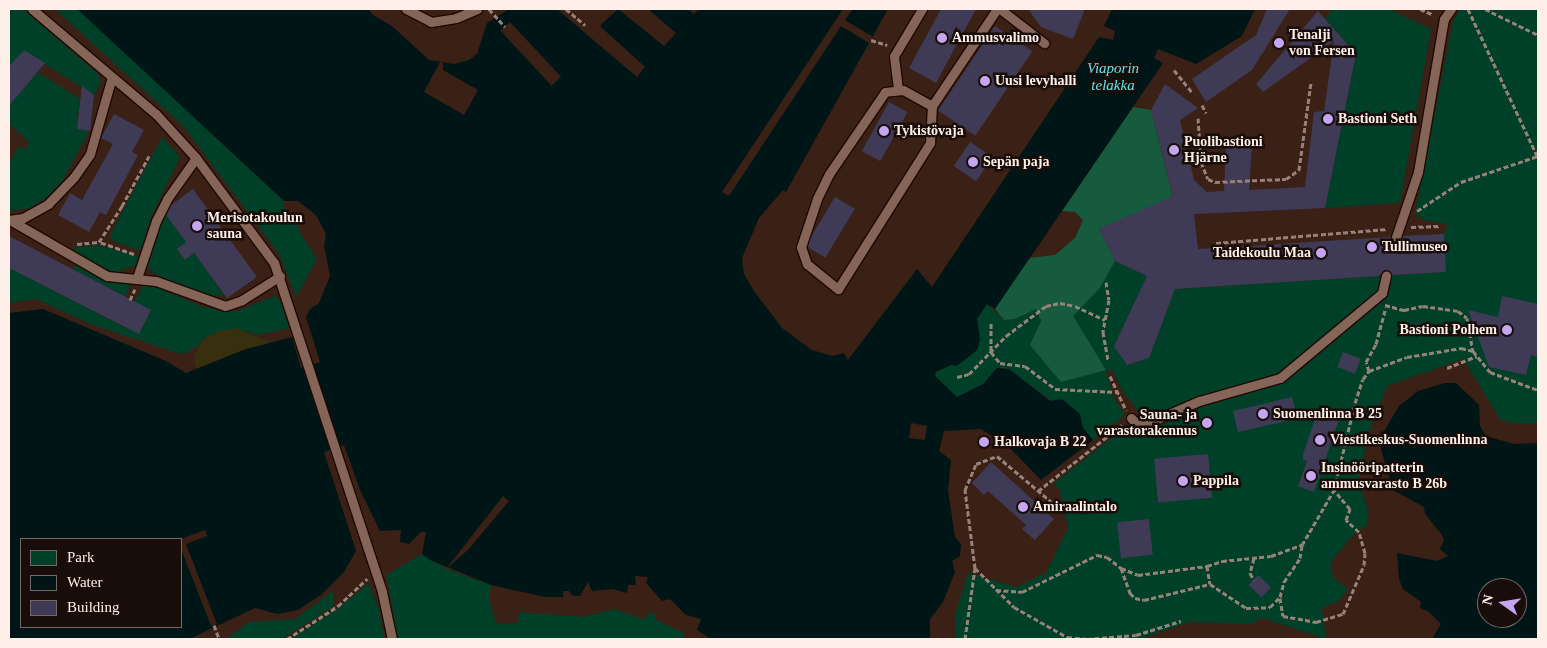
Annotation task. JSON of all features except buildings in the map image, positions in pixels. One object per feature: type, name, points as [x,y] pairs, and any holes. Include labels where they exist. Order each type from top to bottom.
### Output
[{"type":"lane","points":[[32,9],[156,114],[196,158],[274,263],[308,359],[376,573],[392,639]]},
{"type":"lane","points":[[406,9],[431,22],[456,18],[477,9]]},
{"type":"lane","points":[[898,89],[894,56],[922,9]]},
{"type":"lane","points":[[932,106],[898,89],[884,92],[829,174],[803,234],[801,247],[807,264],[838,289],[930,143],[932,106],[998,9],[1044,43]]},
{"type":"lane","points":[[1398,228],[1412,198],[1444,19],[1450,9]]},
{"type":"lane","points":[[10,220],[23,218],[48,204],[74,177],[90,154],[112,77]]},
{"type":"lane","points":[[137,278],[167,199],[196,158]]},
{"type":"lane","points":[[10,220],[107,276],[156,281],[225,306],[242,300],[280,276]]},
{"type":"lane","points":[[1131,418],[1137,424],[1146,424],[1199,401],[1280,378],[1382,293],[1386,275]]},
{"type":"path","points":[[489,9],[505,27]]},
{"type":"path","points":[[566,9],[585,25]]},
{"type":"path","points":[[1398,228],[1461,182],[1538,157],[1468,9]]},
{"type":"path","points":[[1485,9],[1538,35]]},
{"type":"path","points":[[871,40],[898,47]]},
{"type":"path","points":[[1174,70],[1192,92]]},
{"type":"path","points":[[1198,118],[1201,162],[1208,179],[1215,182],[1286,178],[1299,170],[1310,82]]},
{"type":"path","points":[[1202,105],[1206,113]]},
{"type":"path","points":[[144,257],[99,242],[122,206],[149,156]]},
{"type":"path","points":[[1216,242],[1441,226]]},
{"type":"path","points":[[1106,282],[1109,300],[1103,332],[1108,362]]},
{"type":"path","points":[[957,376],[969,374],[1006,336],[1046,306],[1060,303],[1075,306],[1105,320]]},
{"type":"path","points":[[1334,490],[1350,509],[1346,520],[1359,532],[1365,554],[1364,565],[1343,614],[1316,622],[1282,616],[1280,597],[1284,582],[1300,558],[1302,545],[1334,490],[1355,403],[1369,371],[1366,362],[1376,344],[1386,306],[1458,310],[1466,318],[1473,351],[1490,372],[1538,390]]},
{"type":"path","points":[[991,323],[991,352],[1000,363],[1025,366],[1055,389],[1117,392]]},
{"type":"path","points":[[1369,371],[1407,357],[1440,349],[1461,348],[1473,351]]},
{"type":"path","points":[[1447,368],[1476,356]]},
{"type":"path","points":[[1038,491],[1131,418],[1110,376]]},
{"type":"path","points":[[965,639],[975,568],[965,490],[976,464],[997,456],[1060,509]]},
{"type":"path","points":[[996,590],[1022,592],[1076,567],[1090,556],[1107,557],[1121,568],[1138,575],[1207,566],[1222,561],[1254,558],[1302,545]]},
{"type":"path","points":[[1254,558],[1250,573],[1254,580]]},
{"type":"path","points":[[1207,566],[1210,584],[1246,608],[1270,607],[1280,597]]},
{"type":"path","points":[[975,568],[1014,607],[1067,637],[1087,639],[1136,636],[1181,621]]},
{"type":"path","points":[[1121,568],[1130,593],[1144,600],[1210,584]]},
{"type":"path","points":[[287,639],[338,606],[376,573]]},
{"type":"path","points":[[214,625],[219,639]]},
{"type":"green space","points":[[9,9],[23,9],[97,73],[101,82],[94,95],[24,51],[9,66]]},
{"type":"green space","points":[[55,9],[78,9],[284,201],[284,207],[296,220],[299,231],[317,259],[296,297],[279,254],[183,126]]},
{"type":"green space","points":[[1332,9],[1389,9],[1431,29],[1400,203],[1325,208],[1356,54],[1325,19]]},
{"type":"green space","points":[[1460,9],[1538,9],[1538,423],[1510,423],[1500,419],[1463,359],[1387,386],[1371,426],[1358,481],[1367,507],[1368,524],[1354,534],[1331,561],[1333,577],[1348,590],[1338,601],[1322,608],[1326,639],[1262,618],[1250,624],[1189,622],[1140,639],[955,639],[955,615],[968,573],[1016,587],[1046,573],[1068,528],[1060,491],[1054,483],[1141,415],[1123,392],[1112,369],[1106,371],[1113,396],[1125,415],[1093,440],[1083,428],[1080,414],[1062,399],[1051,401],[1009,369],[997,368],[983,384],[957,397],[935,376],[936,372],[977,350],[980,339],[976,319],[987,304],[1004,320],[1015,319],[1036,308],[1041,321],[1106,370],[1072,317],[1100,288],[1115,261],[1147,276],[1114,346],[1127,365],[1149,358],[1175,289],[1446,272],[1444,234],[1447,224],[1426,221],[1415,214],[1453,21]]},
{"type":"green space","points":[[38,72],[80,99],[77,129],[89,131],[63,180],[47,197],[30,208],[9,211],[9,163],[19,146],[26,150],[29,142],[9,124],[9,93],[15,98]]},
{"type":"green space","points":[[1133,107],[1151,110],[1173,197],[1099,229],[1115,261],[1100,288],[1073,316],[1106,370],[1061,382],[1030,345],[1041,321],[1036,309],[1015,319],[1004,320],[995,309],[1029,258],[1055,255],[1075,238],[1083,220],[1075,212],[1062,211]]},
{"type":"green space","points":[[162,137],[180,157],[151,217],[143,245],[139,250],[134,249],[113,241],[110,235]]},
{"type":"green space","points":[[163,211],[186,242],[177,249],[185,260],[194,253],[225,296],[202,294],[153,273],[148,267],[148,254]]},
{"type":"green space","points":[[98,245],[139,257],[135,266],[113,273],[73,250],[78,247]]},
{"type":"green space","points":[[73,265],[131,285],[124,297],[105,287],[93,311],[139,334],[151,310],[134,302],[143,286],[154,286],[203,307],[226,311],[237,311],[275,296],[280,301],[289,328],[256,335],[247,331],[203,339],[197,347],[181,354],[90,324],[36,299],[9,303],[9,268],[81,305],[94,280],[73,269]]},
{"type":"green space","points":[[422,554],[446,569],[491,585],[489,600],[496,623],[518,623],[519,612],[583,617],[615,609],[644,620],[646,615],[653,612],[656,620],[684,633],[682,639],[398,639],[386,575]]},
{"type":"green space","points":[[368,583],[379,609],[384,639],[290,639],[339,608]]},
{"type":"green space","points":[[333,591],[333,607],[282,639],[226,639],[249,622],[295,619]]},
{"type":"sand","points":[[237,328],[271,343],[246,349],[196,369],[194,357],[203,339],[219,331]]},
{"type":"water","name":"Viaporin telakka","points":[[77,9],[368,9],[373,15],[392,26],[429,60],[454,64],[469,60],[477,54],[487,23],[509,9],[557,9],[637,77],[645,67],[600,26],[618,9],[664,46],[676,33],[648,9],[688,9],[694,14],[699,9],[888,9],[786,192],[783,190],[759,218],[742,258],[744,274],[754,291],[782,328],[812,350],[832,356],[844,353],[848,360],[917,269],[932,287],[1099,37],[1113,40],[1115,31],[1104,26],[1112,9],[1255,9],[1242,36],[1196,64],[1158,49],[1154,58],[1163,63],[995,309],[987,304],[977,319],[980,339],[977,350],[957,366],[951,365],[936,372],[935,376],[957,397],[983,384],[997,368],[1009,369],[1050,401],[1062,399],[1080,414],[1083,428],[1093,440],[1041,480],[1007,445],[981,429],[944,431],[939,451],[951,460],[948,490],[955,537],[961,544],[960,556],[952,561],[955,572],[943,602],[930,619],[930,639],[711,639],[697,630],[701,619],[686,615],[670,599],[662,601],[646,583],[648,577],[635,576],[636,585],[628,585],[627,593],[613,589],[592,591],[588,582],[580,596],[573,596],[569,591],[563,591],[563,597],[545,597],[491,585],[430,560],[422,554],[426,532],[421,532],[409,544],[400,542],[401,530],[380,531],[360,490],[344,445],[324,452],[356,551],[344,572],[321,595],[298,610],[277,614],[255,608],[189,639],[9,639],[9,313],[43,309],[168,362],[186,373],[246,349],[292,337],[301,368],[320,362],[306,317],[310,309],[319,303],[330,276],[324,246],[326,234],[316,215],[298,201],[284,201]],"holes":[[[911,423],[927,426],[925,440],[909,438]]]},
{"type":"water","points":[[1445,383],[1456,383],[1479,405],[1480,426],[1486,436],[1514,444],[1538,443],[1538,639],[1432,639],[1441,624],[1429,612],[1420,608],[1421,602],[1403,589],[1399,579],[1397,553],[1437,561],[1448,556],[1440,549],[1444,540],[1425,514],[1424,507],[1393,490],[1381,449],[1383,433],[1399,406],[1418,391]]},
{"type":"pier","points":[[843,9],[853,9],[845,20],[873,37],[869,43],[841,26],[729,196],[722,192]]},
{"type":"pier","points":[[510,22],[561,77],[552,86],[500,31]]},
{"type":"pier","points":[[440,62],[443,63],[443,70],[478,90],[464,115],[424,92]]},
{"type":"pier","points":[[503,496],[509,501],[468,550],[446,569]]},
{"type":"pier","points":[[205,530],[207,536],[186,544],[217,624],[211,626],[182,552],[182,539]]},
{"type":"place","name":"Ammusvalimo","points":[[942,38]]},
{"type":"place","name":"Tenalji von Fersen","points":[[1279,43]]},
{"type":"place","name":"Uusi levyhalli","points":[[985,81]]},
{"type":"place","name":"Bastioni Seth","points":[[1328,119]]},
{"type":"place","name":"Tykistövaja","points":[[884,131]]},
{"type":"place","name":"Puolibastioni Hjärne","points":[[1174,150]]},
{"type":"place","name":"Sepän paja","points":[[973,162]]},
{"type":"place","name":"Merisotakoulun sauna","points":[[197,226]]},
{"type":"place","name":"Tullimuseo","points":[[1372,247]]},
{"type":"place","name":"Taidekoulu Maa","points":[[1321,253]]},
{"type":"place","name":"Bastioni Polhem","points":[[1507,330]]},
{"type":"place","name":"Suomenlinna B 25","points":[[1263,414]]},
{"type":"place","name":"Sauna- ja varastorakennus","points":[[1207,423]]},
{"type":"place","name":"Viestikeskus-Suomenlinna","points":[[1320,440]]},
{"type":"place","name":"Halkovaja B 22","points":[[984,442]]},
{"type":"place","name":"Insinööripatterin ammusvarasto B 26b","points":[[1311,476]]},
{"type":"place","name":"Pappila","points":[[1183,481]]},
{"type":"place","name":"Amiraalintalo","points":[[1023,507]]}]
